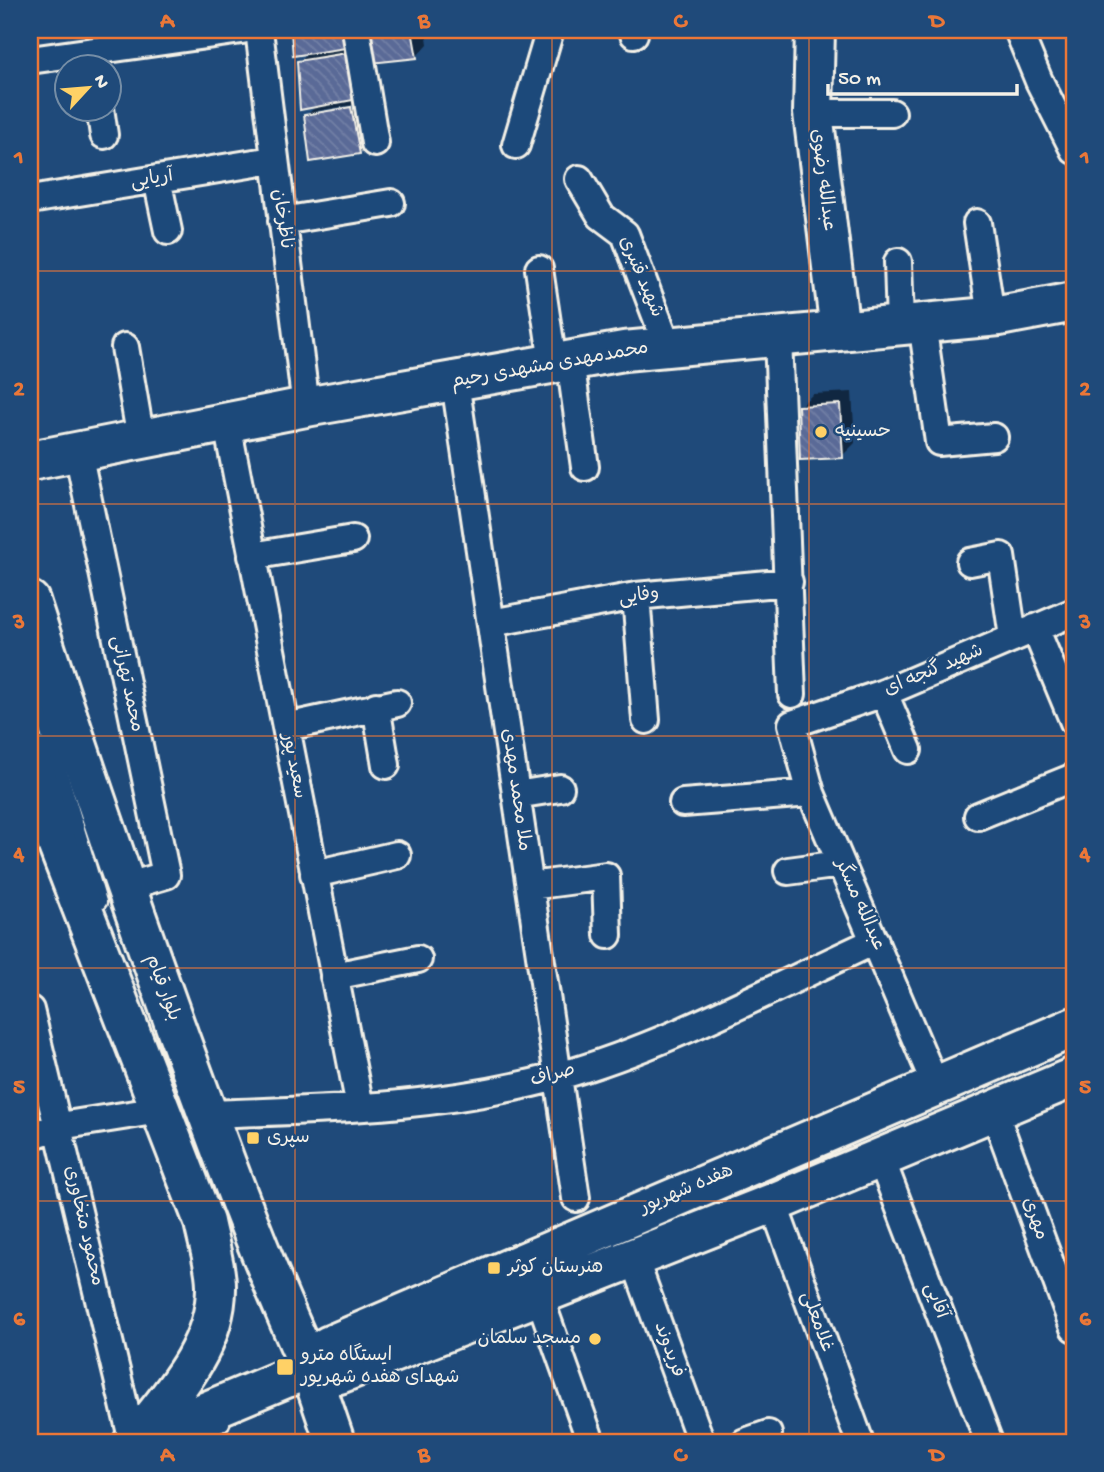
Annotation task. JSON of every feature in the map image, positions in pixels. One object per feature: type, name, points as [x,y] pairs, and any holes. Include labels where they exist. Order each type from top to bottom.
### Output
[{"type":"main road","name":"عبدالله رضوی","points":[[815,30],[813,113],[840,331]]},
{"type":"main road","name":"محمدمهدی مشهدی رحیم","points":[[30,461],[306,407],[561,362],[668,347],[991,316],[1074,302]]},
{"type":"main road","name":"بلوار قیام","points":[[30,601],[93,800],[262,1263],[310,1368],[335,1442]]},
{"type":"main road","points":[[30,754],[48,820],[204,1222],[216,1283],[210,1332],[175,1390],[133,1442]]},
{"type":"main road","name":"هفده شهریور","points":[[133,1442],[310,1368],[328,1346],[935,1084],[1074,1027]]},
{"type":"main road","name":"هفده شهریور","points":[[310,1368],[339,1374],[773,1203],[1074,1077]]},
{"type":"street","points":[[122,54],[242,30]]},
{"type":"street","name":"ناظرخان","points":[[258,30],[306,407]]},
{"type":"street","points":[[356,30],[375,143]]},
{"type":"street","points":[[516,145],[550,30]]},
{"type":"street","points":[[1018,30],[1039,81],[1074,150]]},
{"type":"street","points":[[30,60],[52,60]]},
{"type":"street","points":[[813,113],[892,113]]},
{"type":"street","points":[[102,122],[104,135]]},
{"type":"street","name":"آریایی","points":[[30,200],[273,160]]},
{"type":"street","points":[[158,179],[168,231]]},
{"type":"street","name":"شهید قنبری","points":[[579,180],[601,216],[625,234],[668,347]]},
{"type":"street","points":[[282,221],[391,203]]},
{"type":"street","points":[[977,223],[991,316]]},
{"type":"street","points":[[898,262],[939,442],[994,437]]},
{"type":"street","points":[[539,269],[585,467]]},
{"type":"street","points":[[778,337],[792,694]]},
{"type":"street","points":[[125,347],[141,440]]},
{"type":"street","name":"ملا محمد مهدی","points":[[455,382],[576,1198]]},
{"type":"street","name":"سعید پور","points":[[227,424],[360,1107]]},
{"type":"street","name":"محمد تهرانی","points":[[78,452],[166,875],[125,887]]},
{"type":"street","points":[[252,556],[354,539]]},
{"type":"street","points":[[970,562],[1001,556],[1024,633],[1074,722]]},
{"type":"street","name":"وفایی","points":[[491,622],[636,596],[789,582]]},
{"type":"street","points":[[636,596],[646,720]]},
{"type":"street","name":"شهید گنجه ای","points":[[792,724],[884,693],[1074,612]]},
{"type":"street","points":[[884,693],[908,750]]},
{"type":"street","points":[[286,727],[386,705],[386,765]]},
{"type":"street","name":"عبدالله مسگر","points":[[792,724],[811,793],[935,1084]]},
{"type":"street","points":[[978,816],[1074,777]]},
{"type":"street","points":[[516,795],[560,788]]},
{"type":"street","points":[[683,803],[811,793]]},
{"type":"street","points":[[314,874],[397,855]]},
{"type":"street","points":[[789,871],[841,864]]},
{"type":"street","points":[[530,886],[606,876],[608,935]]},
{"type":"street","name":"صراف","points":[[207,1114],[360,1107],[445,1099],[558,1076],[628,1053],[875,941]]},
{"type":"street","points":[[334,976],[418,959]]},
{"type":"street","name":"محمود متخاوری","points":[[30,1010],[60,1126],[133,1442]]},
{"type":"street","points":[[30,1136],[60,1126],[160,1110]]},
{"type":"street","name":"مهری","points":[[994,1111],[1074,1328]]},
{"type":"street","name":"آقایی","points":[[881,1159],[989,1442]]},
{"type":"street","name":"غلامعلی","points":[[773,1203],[860,1442]]},
{"type":"street","name":"فریدوند","points":[[635,1258],[701,1442]]},
{"type":"street","points":[[539,1296],[591,1442]]},
{"type":"lane","points":[[30,673],[105,919]]},
{"type":"lane","points":[[114,946],[204,1222]]},
{"type":"lane","points":[[190,1442],[310,1368]]},
{"type":"building","points":[[343,30],[346,48],[293,56],[291,32]]},
{"type":"building","points":[[365,30],[412,30],[417,58],[371,63]]},
{"type":"building","points":[[347,53],[353,100],[300,110],[297,61]]},
{"type":"building","points":[[351,107],[360,154],[310,162],[304,115]]},
{"type":"building","name":"حسینیه","points":[[840,404],[843,458],[800,460],[798,406]]},
{"type":"place","name":"حسینیه","points":[[821,432]]},
{"type":"place","name":"سپری","points":[[253,1138]]},
{"type":"place","name":"هنرستان کوثر","points":[[494,1268]]},
{"type":"place","name":"مسجد سلمان","points":[[595,1339]]},
{"type":"place","name":"ایستگاه مترو شهدای هفده شهریور","points":[[285,1367]]}]
